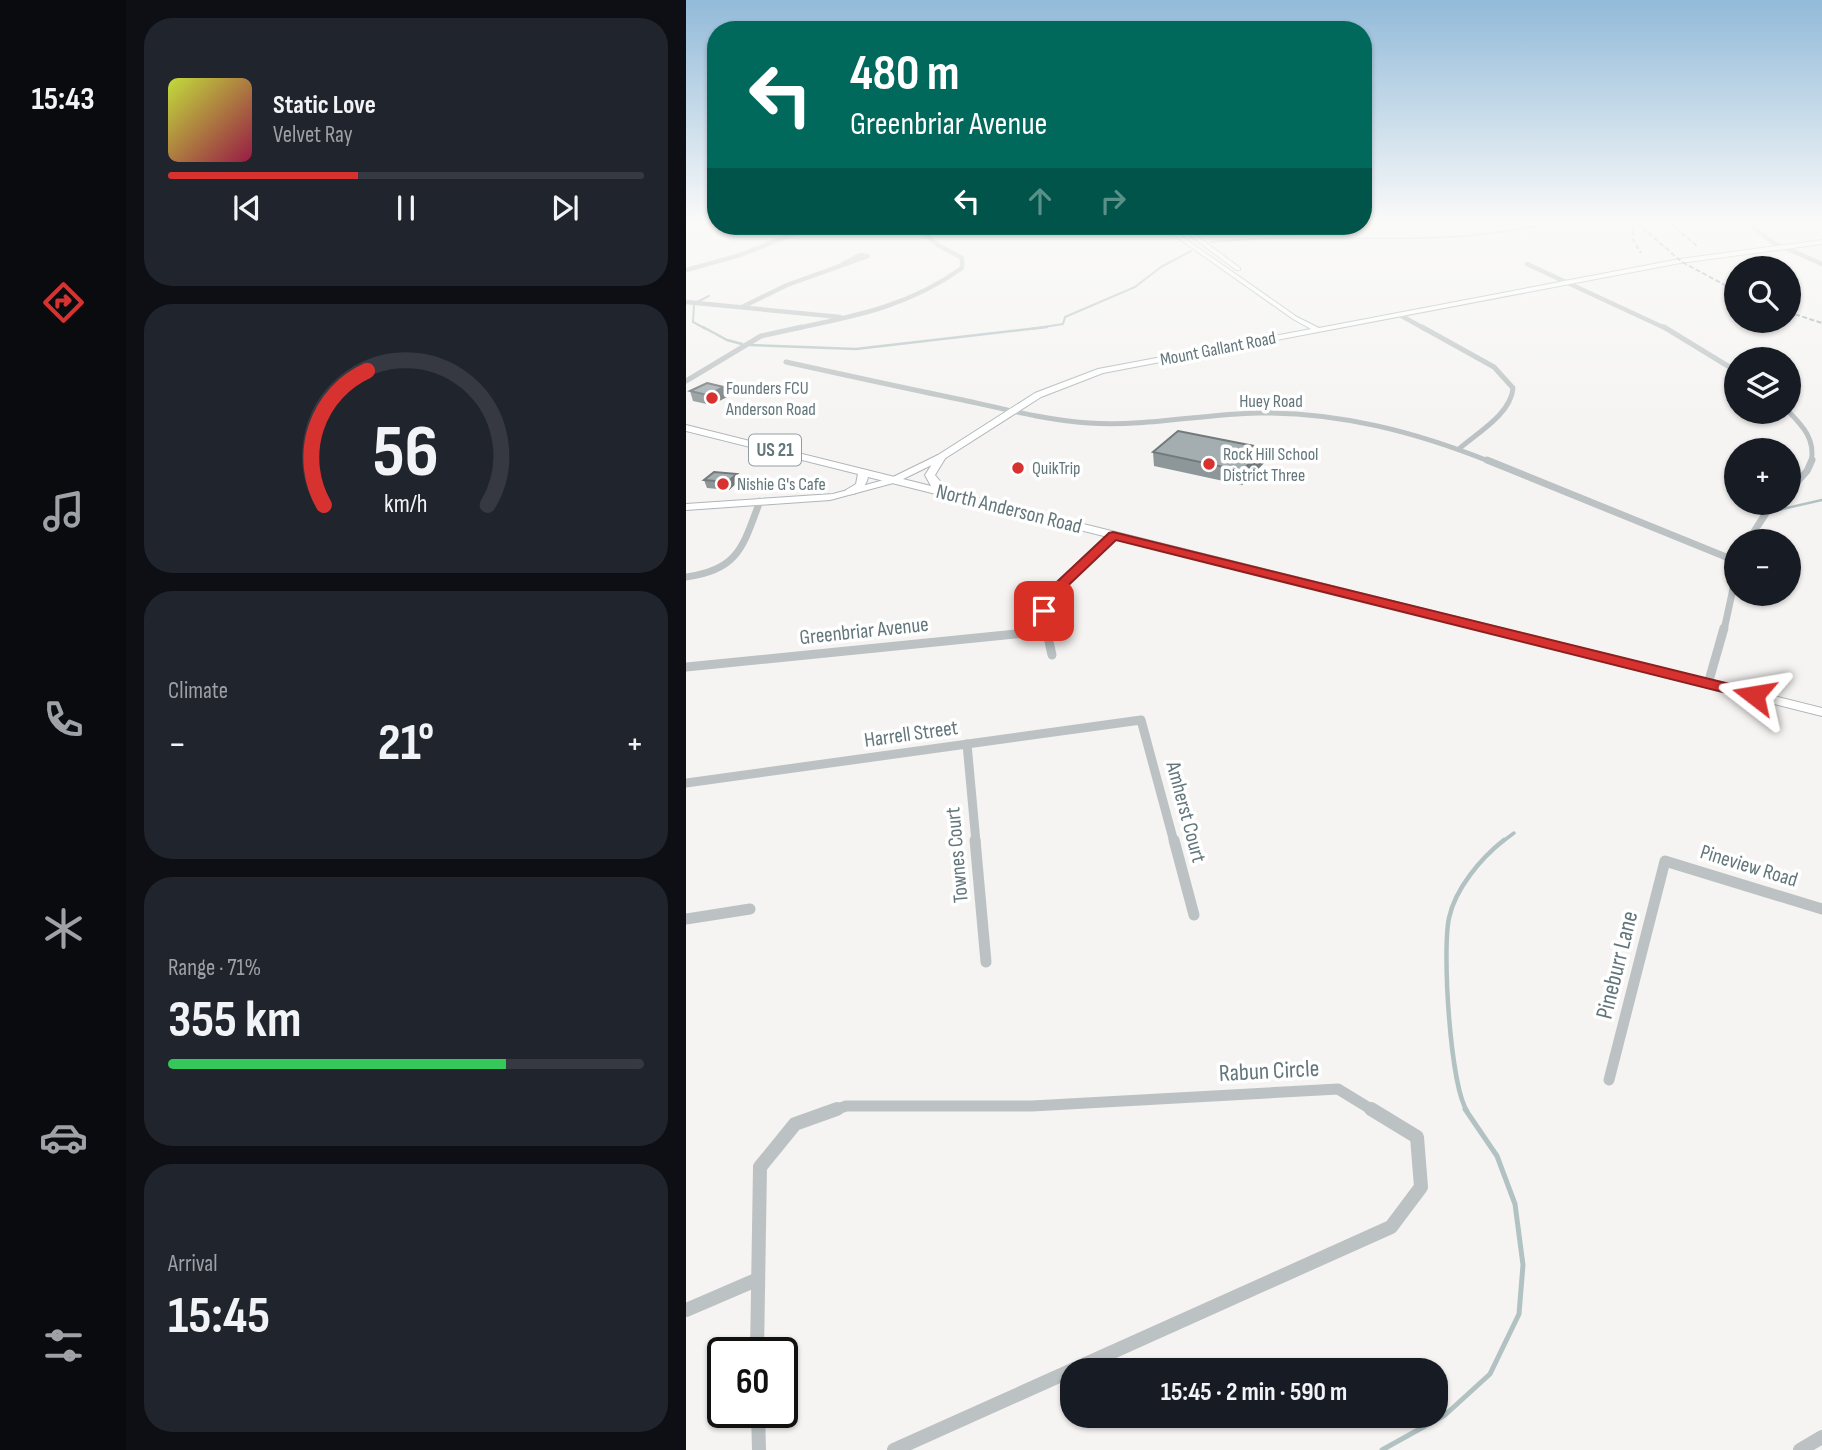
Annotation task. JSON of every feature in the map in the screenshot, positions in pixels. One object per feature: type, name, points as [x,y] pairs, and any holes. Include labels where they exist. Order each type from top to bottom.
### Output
[{"type":"main road","name":"North Anderson Road","points":[[686,428],[1822,712]]},
{"type":"main road","points":[[941,457],[930,475],[944,492]]},
{"type":"main road","points":[[850,492],[861,485],[864,472]]},
{"type":"street","points":[[741,308],[775,291]]},
{"type":"street","points":[[686,381],[761,335],[853,319],[924,291]]},
{"type":"street","points":[[1256,291],[1295,318],[1307,323]]},
{"type":"street","points":[[1265,291],[1318,330]]},
{"type":"street","name":"Mount Gallant Road","points":[[830,497],[894,480],[941,457],[1038,395],[1101,371],[1523,291]]},
{"type":"street","points":[[1588,291],[1668,328],[1724,363]]},
{"type":"street","points":[[686,302],[853,319]]},
{"type":"street","points":[[1398,314],[1494,367],[1508,379],[1513,389],[1512,398],[1502,411],[1459,449]]},
{"type":"street","name":"Huey Road","points":[[786,362],[1013,410],[1088,423],[1125,424],[1237,414],[1304,414],[1396,429],[1459,449],[1724,556]]},
{"type":"street","points":[[1800,424],[1811,435],[1814,457],[1801,480]]},
{"type":"street","name":"Mount Gallant Road","points":[[686,507],[877,493],[906,483],[941,457]]},
{"type":"street","points":[[686,577],[720,569],[738,557],[760,502]]},
{"type":"street","points":[[1052,655],[1044,611],[1051,595],[1113,536]]},
{"type":"street","points":[[1708,684],[1729,606]]},
{"type":"street","name":"Greenbriar Avenue","points":[[686,667],[1046,631]]},
{"type":"street","name":"Harrell Street","points":[[686,783],[1141,720]]},
{"type":"street","name":"Amherst Court","points":[[1141,720],[1194,915]]},
{"type":"street","name":"Townes Court","points":[[967,744],[986,962]]},
{"type":"street","name":"Pineview Road","points":[[1665,861],[1822,909]]},
{"type":"street","name":"Pineburr Lane","points":[[1609,1080],[1665,861]]},
{"type":"street","points":[[686,919],[750,909]]},
{"type":"street","name":"Rabun Circle","points":[[757,1337],[760,1167],[795,1124],[846,1106],[1032,1107],[1338,1090],[1417,1138],[1421,1187],[1391,1227],[894,1450]]},
{"type":"street","points":[[686,1310],[756,1280]]},
{"type":"street","points":[[758,1428],[758,1450]]},
{"type":"street","points":[[1800,1450],[1822,1437]]},
{"type":"building","points":[[707,383],[724,387],[707,395],[690,391]]},
{"type":"building","points":[[1178,431],[1264,448],[1242,471],[1153,452]]},
{"type":"building","points":[[714,472],[737,474],[727,482],[704,480]]},
{"type":"waterway","points":[[1035,328],[1063,324],[1065,317],[1126,291]]},
{"type":"waterway","points":[[697,302],[709,296]]},
{"type":"waterway","points":[[694,305],[693,322],[706,329]]},
{"type":"waterway","points":[[703,327],[727,340],[742,344]]},
{"type":"waterway","points":[[1035,328],[1047,327]]},
{"type":"waterway","points":[[750,345],[856,349],[1035,328]]},
{"type":"waterway","points":[[1801,505],[1822,500]]},
{"type":"waterway","points":[[1502,842],[1514,833]]},
{"type":"waterway","points":[[1467,1111],[1456,1074],[1449,1017],[1446,958],[1449,918],[1457,896],[1470,875],[1504,840]]},
{"type":"waterway","points":[[1382,1450],[1445,1415],[1490,1374],[1519,1314],[1523,1265],[1515,1204],[1497,1156],[1465,1109]]},
{"type":"railway","points":[[1801,316],[1822,323]]},
{"type":"place","name":"Founders FCU Anderson Road","points":[[712,398]]},
{"type":"place","name":"Rock Hill School District Three","points":[[1209,464]]},
{"type":"place","name":"QuikTrip","points":[[1018,468]]},
{"type":"place","name":"Nishie G's Cafe","points":[[723,484]]},
{"type":"route","points":[[1044,611],[1051,595],[1113,536],[1754,695]]}]
